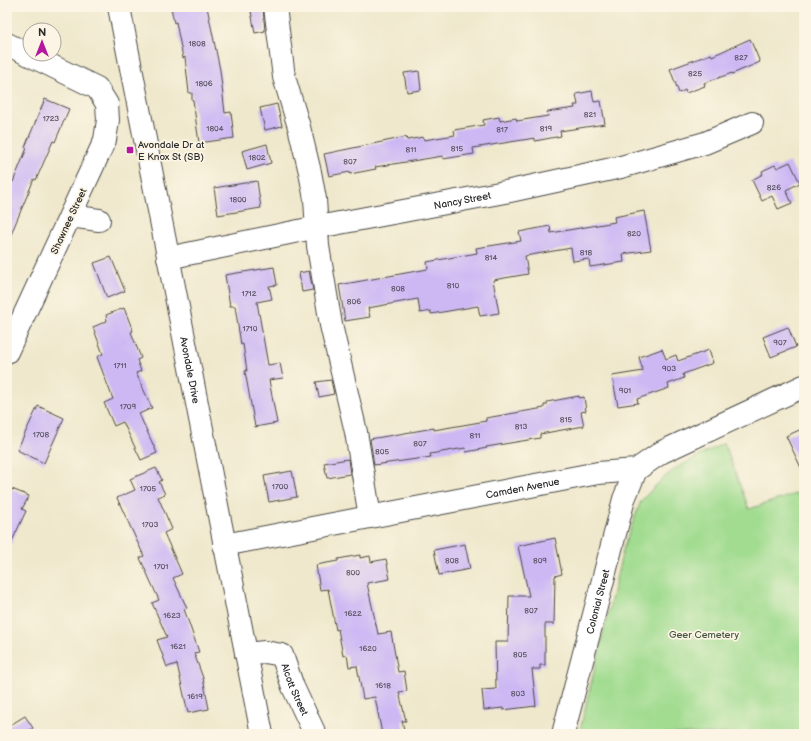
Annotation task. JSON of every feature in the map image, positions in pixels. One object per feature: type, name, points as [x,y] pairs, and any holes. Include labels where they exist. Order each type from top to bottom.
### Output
[{"type":"street","name":"Avondale Drive","points":[[118,7],[262,734]]},
{"type":"street","points":[[275,7],[284,77],[299,127],[310,172],[318,227],[318,246],[332,325],[356,432],[370,516]]},
{"type":"street","name":"Shawnee Street","points":[[7,44],[97,88],[108,104],[108,120],[105,140],[7,352]]},
{"type":"street","name":"Nancy Street","points":[[168,258],[621,168],[705,143],[752,123]]},
{"type":"street","points":[[70,216],[99,220]]},
{"type":"street","points":[[636,470],[662,452],[804,386]]},
{"type":"street","name":"Camden Avenue","points":[[224,545],[598,473],[636,470]]},
{"type":"street","name":"Colonial Street","points":[[563,734],[624,499],[636,470]]},
{"type":"street","name":"Alcott Street","points":[[246,654],[265,652],[282,655],[293,687],[315,734]]},
{"type":"green space","name":"Geer Cemetery","points":[[724,443],[749,509],[804,491],[804,734],[579,734],[624,546],[641,501],[661,480],[676,468]]},
{"type":"building","points":[[171,7],[207,7],[220,70],[225,113],[231,112],[234,138],[199,143],[192,93],[189,93],[185,57],[183,58],[176,22],[174,23]]},
{"type":"building","points":[[263,8],[265,31],[255,33],[251,11]]},
{"type":"building","points":[[750,39],[760,62],[732,74],[704,83],[705,86],[686,93],[685,90],[679,93],[670,69],[711,54],[712,56]]},
{"type":"building","points":[[419,71],[421,90],[407,92],[404,73]]},
{"type":"building","points":[[592,91],[594,102],[601,101],[605,124],[560,131],[561,136],[535,141],[535,138],[473,148],[474,154],[443,159],[443,156],[375,167],[376,169],[350,174],[350,172],[329,176],[324,154],[406,137],[407,140],[423,137],[424,140],[455,135],[454,130],[484,125],[483,120],[499,117],[500,121],[516,118],[517,121],[548,116],[547,112],[575,108],[574,105],[578,105],[576,94]]},
{"type":"building","points":[[45,99],[69,109],[55,142],[53,141],[36,180],[34,179],[7,244],[7,179],[13,182],[27,148],[25,147]]},
{"type":"building","points":[[277,104],[282,126],[265,130],[260,108]]},
{"type":"building","points":[[267,144],[271,163],[247,170],[242,151]]},
{"type":"building","points":[[790,162],[800,183],[786,190],[792,203],[778,209],[772,196],[762,201],[752,180],[763,174],[762,171],[775,165],[777,168]]},
{"type":"building","points":[[257,181],[261,208],[218,215],[214,188]]},
{"type":"building","points":[[644,211],[651,250],[623,254],[624,262],[590,267],[589,259],[573,261],[571,248],[525,256],[528,274],[493,280],[499,313],[480,316],[478,306],[431,314],[431,311],[420,313],[418,299],[368,308],[370,317],[345,321],[339,285],[428,269],[427,262],[477,253],[476,248],[521,241],[519,232],[550,226],[551,233],[615,222],[614,217]]},
{"type":"building","points":[[111,257],[125,291],[107,298],[94,263]]},
{"type":"building","points":[[274,267],[277,285],[269,286],[272,299],[257,302],[268,365],[280,363],[283,378],[269,380],[277,423],[255,427],[245,371],[247,371],[243,344],[241,345],[235,306],[230,306],[225,275]]},
{"type":"building","points":[[309,271],[313,290],[302,292],[299,273]]},
{"type":"building","points":[[124,308],[141,358],[137,360],[141,371],[136,373],[152,408],[139,414],[157,453],[141,460],[123,422],[114,426],[104,403],[113,399],[97,357],[103,354],[93,327],[107,321],[106,315]]},
{"type":"building","points":[[788,327],[796,347],[771,357],[763,337]]},
{"type":"building","points":[[662,349],[666,359],[676,355],[678,361],[709,350],[713,363],[683,374],[684,378],[668,384],[669,388],[637,399],[638,403],[618,406],[612,376],[643,371],[639,357]]},
{"type":"building","points":[[331,380],[334,394],[319,397],[316,382]]},
{"type":"building","points":[[579,396],[579,398],[584,397],[586,411],[581,412],[584,426],[540,434],[540,438],[466,452],[465,448],[430,454],[431,457],[374,465],[370,439],[486,421],[486,418],[544,408],[544,405],[547,405],[547,402]]},
{"type":"building","points":[[38,406],[64,418],[44,463],[17,450]]},
{"type":"building","points":[[804,428],[804,474],[786,436]]},
{"type":"building","points":[[348,459],[350,474],[327,478],[324,463]]},
{"type":"building","points":[[156,468],[162,480],[159,482],[165,494],[158,497],[172,529],[164,533],[182,574],[173,578],[187,608],[184,609],[199,652],[194,653],[203,678],[209,709],[188,713],[177,664],[167,667],[157,640],[167,637],[152,603],[159,600],[140,558],[144,556],[117,498],[135,490],[130,479]]},
{"type":"building","points":[[292,471],[297,497],[269,502],[264,476]]},
{"type":"building","points":[[12,489],[29,496],[22,509],[26,511],[7,552],[7,499]]},
{"type":"building","points":[[555,538],[562,574],[555,576],[554,624],[545,624],[545,665],[540,665],[540,669],[532,669],[536,706],[503,710],[503,708],[484,710],[482,690],[496,689],[495,642],[508,642],[509,596],[529,596],[518,546]]},
{"type":"building","points":[[465,544],[470,569],[439,575],[434,550]]},
{"type":"building","points":[[360,555],[360,558],[370,556],[371,562],[386,559],[390,579],[367,583],[378,634],[391,632],[398,672],[404,671],[407,691],[399,692],[406,721],[402,721],[405,734],[382,734],[375,697],[363,699],[357,666],[349,667],[347,655],[343,656],[328,589],[320,590],[316,565]]},
{"type":"building","points":[[25,716],[33,728],[23,734],[7,734],[7,727]]},
{"type":"place","name":"Avondale Dr at E Knox St (SB)","points":[[130,150]]}]
